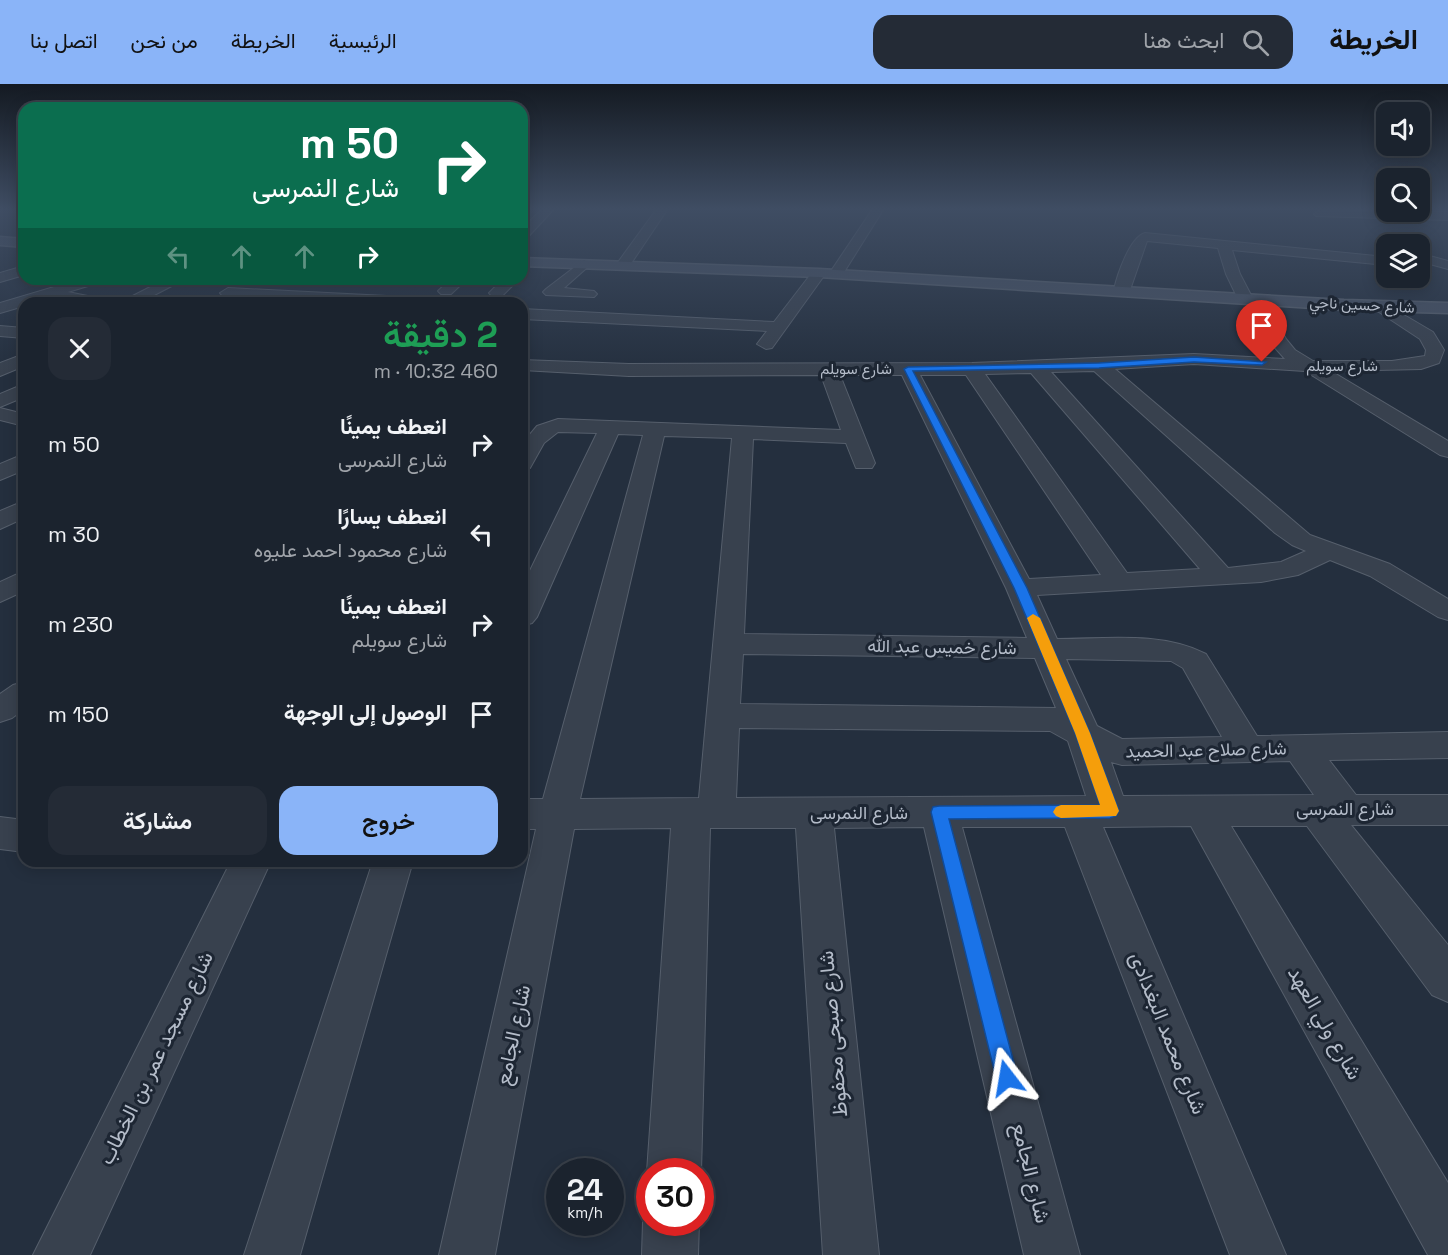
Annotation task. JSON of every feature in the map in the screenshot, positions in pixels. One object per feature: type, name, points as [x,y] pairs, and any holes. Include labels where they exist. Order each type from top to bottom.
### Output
[{"type":"street","points":[[583,265],[551,292],[590,294]]},
{"type":"street","name":"شارع حسين ناجي","points":[[609,265],[819,273],[1382,307],[1448,308]]},
{"type":"street","points":[[836,274],[842,265]]},
{"type":"street","points":[[1122,290],[1125,270],[1129,265]]},
{"type":"street","points":[[1230,265],[1233,274],[1252,299],[1278,341],[1306,366],[1448,450]]},
{"type":"street","points":[[1430,265],[1448,266]]},
{"type":"street","points":[[0,278],[18,272]]},
{"type":"street","points":[[746,370],[757,348],[778,327],[819,273]]},
{"type":"street","points":[[33,297],[75,285]]},
{"type":"street","points":[[140,297],[165,285]]},
{"type":"street","points":[[221,297],[239,285]]},
{"type":"street","points":[[446,291],[453,285]]},
{"type":"street","points":[[497,293],[506,285]]},
{"type":"street","points":[[48,293],[69,297]]},
{"type":"street","points":[[228,293],[307,297]]},
{"type":"street","name":"شارع سويلم","points":[[528,365],[746,370],[972,369],[1211,359],[1306,366],[1392,366],[1421,364],[1433,359],[1435,350],[1427,336],[1382,307]]},
{"type":"street","points":[[528,312],[778,327]]},
{"type":"street","points":[[0,331],[18,332]]},
{"type":"street","points":[[0,370],[18,362]]},
{"type":"street","points":[[1099,365],[1284,528],[1301,540],[1380,570],[1448,611]]},
{"type":"street","points":[[1036,367],[1222,578]]},
{"type":"street","points":[[828,369],[856,437],[864,463]]},
{"type":"street","name":"شارع محمد البغدادى","points":[[908,369],[1020,588],[1083,733],[1094,811],[1258,1255]]},
{"type":"street","points":[[972,369],[1120,583]]},
{"type":"street","points":[[0,401],[18,393]]},
{"type":"street","points":[[0,414],[18,418]]},
{"type":"street","points":[[528,453],[546,427],[558,425],[856,437]]},
{"type":"street","points":[[528,604],[609,427]]},
{"type":"street","name":"شارع الجامع","points":[[467,1255],[540,814],[655,429]]},
{"type":"street","points":[[675,1158],[704,813],[722,716],[743,433]]},
{"type":"street","points":[[0,473],[18,464]]},
{"type":"street","points":[[0,521],[18,511]]},
{"type":"street","points":[[1020,588],[1222,578],[1288,569],[1311,561],[1328,551]]},
{"type":"street","points":[[0,594],[18,583]]},
{"type":"street","name":"شارع خميس عبد الله","points":[[727,644],[1167,650],[1195,661],[1247,750]]},
{"type":"street","points":[[0,710],[18,697]]},
{"type":"street","name":"شارع صلاح عبد الحميد","points":[[722,716],[1058,719],[1106,749],[1122,752],[1448,745]]},
{"type":"street","points":[[1300,749],[1331,809],[1448,980]]},
{"type":"street","name":"شارع النمرسى","points":[[540,814],[1331,809],[1447,811]]},
{"type":"street","name":"شارع ولي العهد","points":[[1202,811],[1448,1235]]},
{"type":"street","name":"شارع الجامع","points":[[939,812],[1052,1255]]},
{"type":"street","name":"شارع صبحى محفوظ","points":[[814,813],[851,1255]]},
{"type":"street","points":[[0,833],[18,835]]},
{"type":"street","name":"شارع مسجد عمر بن الخطاب","points":[[60,1255],[248,867]]},
{"type":"street","points":[[272,1255],[391,867]]},
{"type":"street","points":[[670,1255],[671,1236]]},
{"type":"slow traffic","points":[[1033,618],[1083,733],[1110,811],[1061,812]]},
{"type":"route","points":[[1007,1078],[939,812],[1110,811],[1083,733],[1020,588],[908,369],[1099,365],[1194,359],[1262,362]]}]
